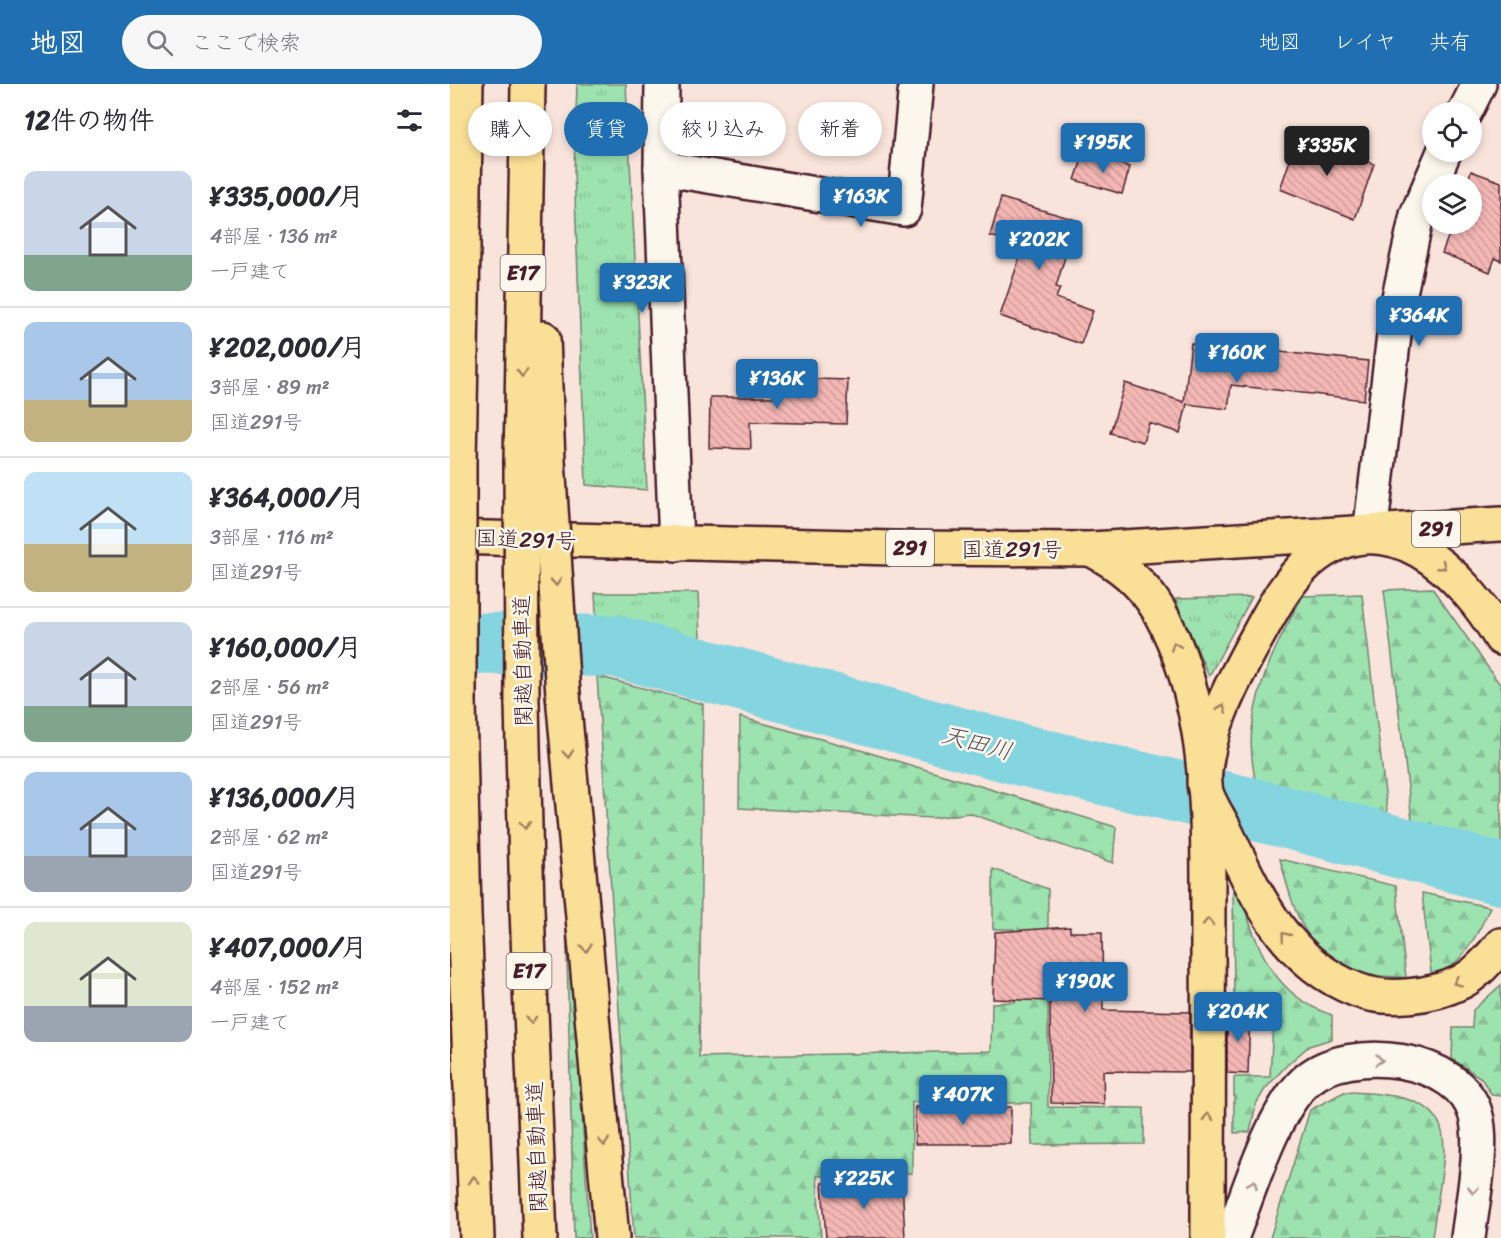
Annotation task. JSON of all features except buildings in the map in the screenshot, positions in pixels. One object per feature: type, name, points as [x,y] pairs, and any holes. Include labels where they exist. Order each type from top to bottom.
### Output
[{"type":"highway","points":[[450,186],[453,84]]},
{"type":"highway","points":[[466,84],[459,462],[459,704],[464,914],[477,1238]]},
{"type":"highway","name":"関越自動車道","points":[[528,84],[534,461],[522,704],[540,1238]]},
{"type":"highway","points":[[536,84],[534,461],[563,696],[612,1238]]},
{"type":"highway","name":"国道291号","points":[[450,537],[676,544],[1091,549],[1370,534],[1501,524]]},
{"type":"highway","points":[[1501,638],[1467,589],[1427,554],[1402,542],[1370,534],[1334,546],[1311,560],[1292,579],[1276,603],[1226,698],[1208,755],[1204,785],[1271,918],[1306,961],[1333,981],[1363,992],[1398,996],[1429,992],[1461,982],[1487,962],[1501,945]]},
{"type":"highway","points":[[1091,549],[1119,564],[1139,582],[1157,608],[1171,636],[1194,705],[1204,785],[1207,879],[1208,1238]]},
{"type":"street","points":[[662,84],[661,168],[676,544]]},
{"type":"street","points":[[661,168],[904,209],[916,84]]},
{"type":"street","points":[[1470,102],[1479,84]]},
{"type":"street","points":[[1370,534],[1398,302],[1418,215],[1440,162]]},
{"type":"street","points":[[1231,1238],[1275,1129],[1290,1100],[1308,1079],[1333,1066],[1362,1059],[1407,1062],[1441,1073],[1463,1092],[1476,1115],[1478,1146],[1468,1238]]},
{"type":"green space","points":[[577,84],[626,84],[627,102],[576,102]]},
{"type":"green space","points":[[575,156],[630,156],[647,490],[586,485]]},
{"type":"green space","points":[[1432,588],[1501,686],[1501,868],[1415,845],[1384,590]]},
{"type":"green space","points":[[595,593],[698,593],[701,661],[597,634]]},
{"type":"green space","points":[[1362,594],[1390,837],[1259,802],[1253,766],[1252,729],[1264,676],[1278,643],[1303,596]]},
{"type":"green space","points":[[1252,597],[1209,676],[1175,599]]},
{"type":"green space","points":[[597,676],[703,704],[699,1057],[991,1051],[992,1003],[1015,1002],[1014,929],[993,929],[993,869],[1048,889],[1048,1107],[1144,1108],[1144,1144],[1032,1145],[1031,1103],[912,1102],[912,1173],[817,1176],[821,1238],[634,1238]]},
{"type":"green space","points":[[740,717],[857,749],[1116,827],[1113,863],[969,813],[933,818],[739,808]]},
{"type":"green space","points":[[564,835],[590,1238],[574,1238]]},
{"type":"green space","points":[[1280,859],[1396,886],[1406,978],[1361,973],[1326,954],[1314,942],[1296,913]]},
{"type":"green space","points":[[1233,879],[1235,879],[1257,942],[1278,978],[1292,993],[1310,1006],[1332,1015],[1332,1039],[1309,1046],[1286,1066],[1265,1089],[1256,1104],[1250,1132],[1234,1133],[1234,1077],[1270,1077],[1274,1007],[1234,1006]]},
{"type":"green space","points":[[1422,893],[1490,907],[1471,943],[1444,974],[1431,972]]},
{"type":"green space","points":[[1501,985],[1501,1096],[1492,1095],[1481,1078],[1452,1059],[1453,1028],[1472,1028],[1473,1010]]},
{"type":"green space","points":[[1344,1092],[1385,1095],[1414,1102],[1432,1113],[1441,1128],[1444,1148],[1432,1238],[1270,1238],[1310,1110]]},
{"type":"waterway","name":"天田川","points":[[450,643],[614,646],[1022,755],[1257,810],[1501,874]]}]
